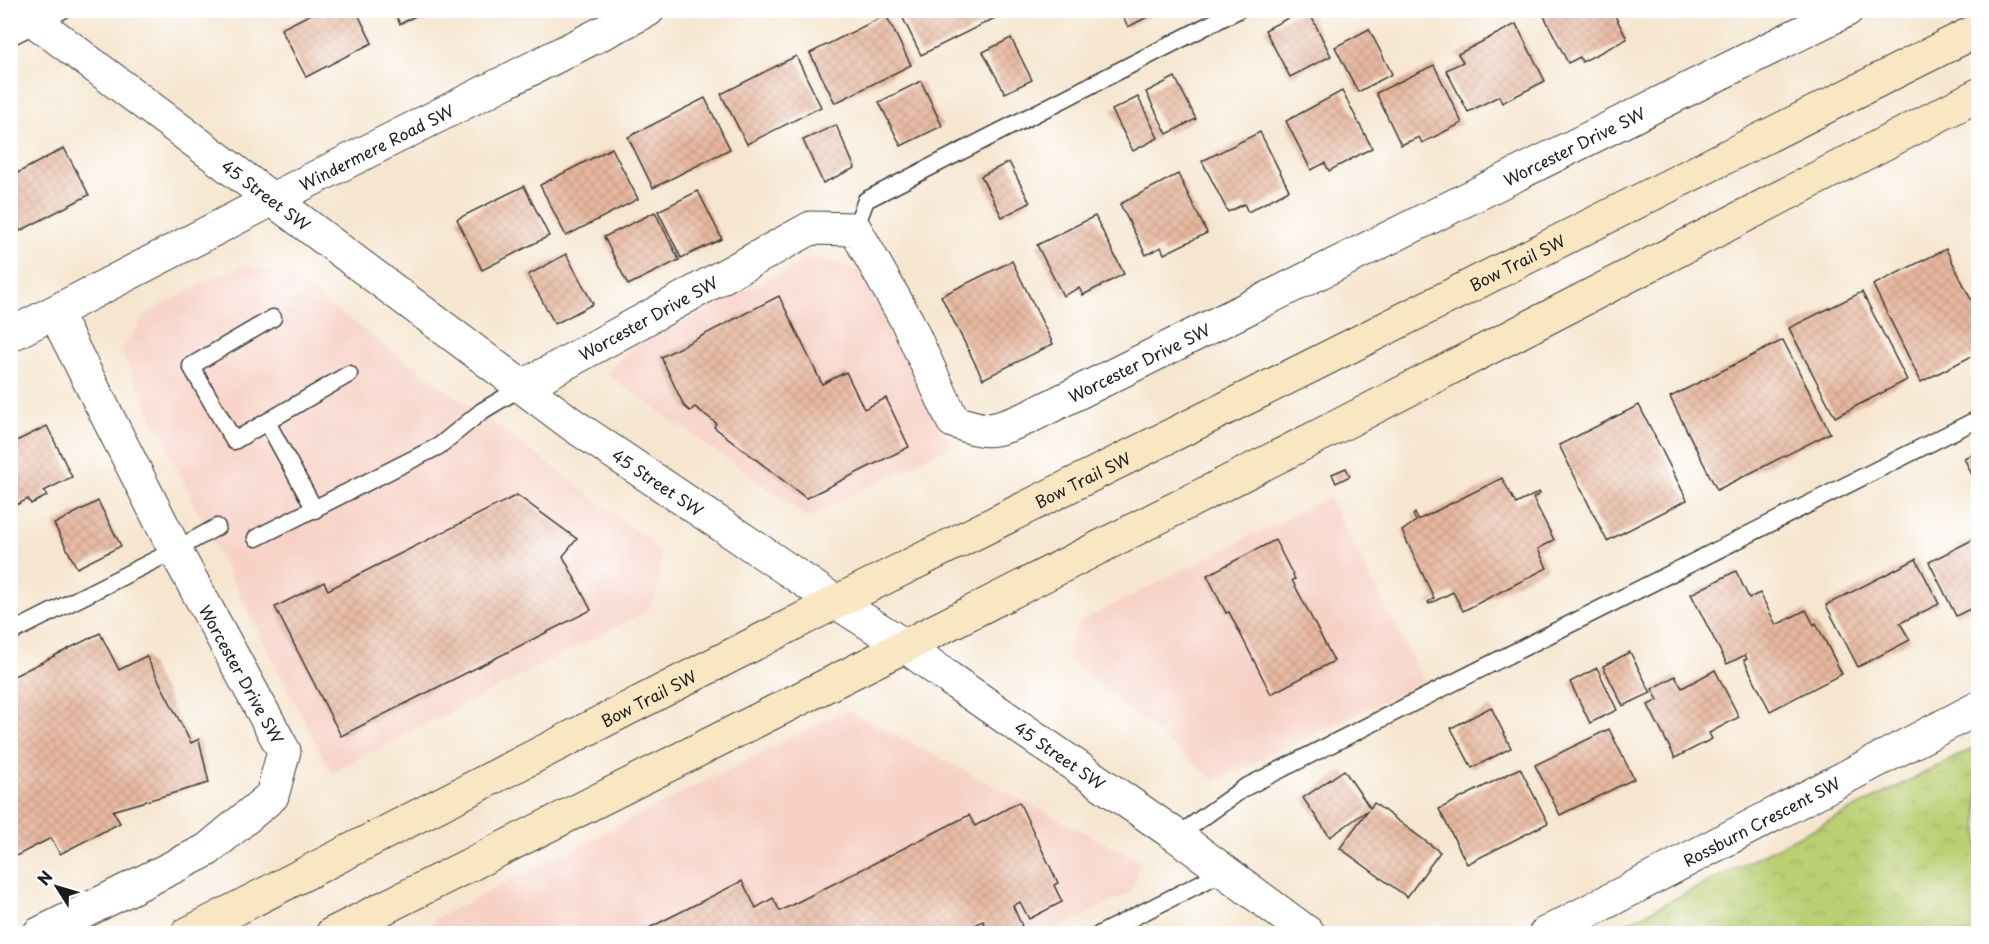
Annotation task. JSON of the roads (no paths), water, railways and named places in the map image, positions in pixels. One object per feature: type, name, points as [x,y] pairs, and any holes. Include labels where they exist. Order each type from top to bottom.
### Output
[{"type":"main road","name":"Bow Trail SW","points":[[187,933],[836,602],[1322,361],[1978,30]]},
{"type":"main road","points":[[341,931],[1344,423],[1978,95]]},
{"type":"street","name":"Windermere Road SW","points":[[10,335],[648,10]]},
{"type":"street","name":"Worcester Drive SW","points":[[522,387],[811,228],[855,229],[907,321],[953,421],[976,429],[999,430],[1048,408],[1847,10]]},
{"type":"street","name":"45 Street SW","points":[[33,21],[573,425],[905,646],[1177,836],[1309,933]]},
{"type":"street","name":"Worcester Drive SW","points":[[39,933],[207,850],[272,796],[284,751],[175,550],[55,313]]},
{"type":"street","name":"Rossburn Crescent SW","points":[[1545,933],[1978,708]]},
{"type":"lane","points":[[855,229],[866,200],[1238,10]]},
{"type":"lane","points":[[273,318],[191,366],[234,441],[349,374]]},
{"type":"lane","points":[[256,538],[439,446],[482,411],[522,387]]},
{"type":"lane","points":[[1177,836],[1244,788],[1978,419]]},
{"type":"lane","points":[[267,422],[315,510]]},
{"type":"lane","points":[[10,633],[217,527]]},
{"type":"lane","points":[[1100,933],[1225,871]]}]
